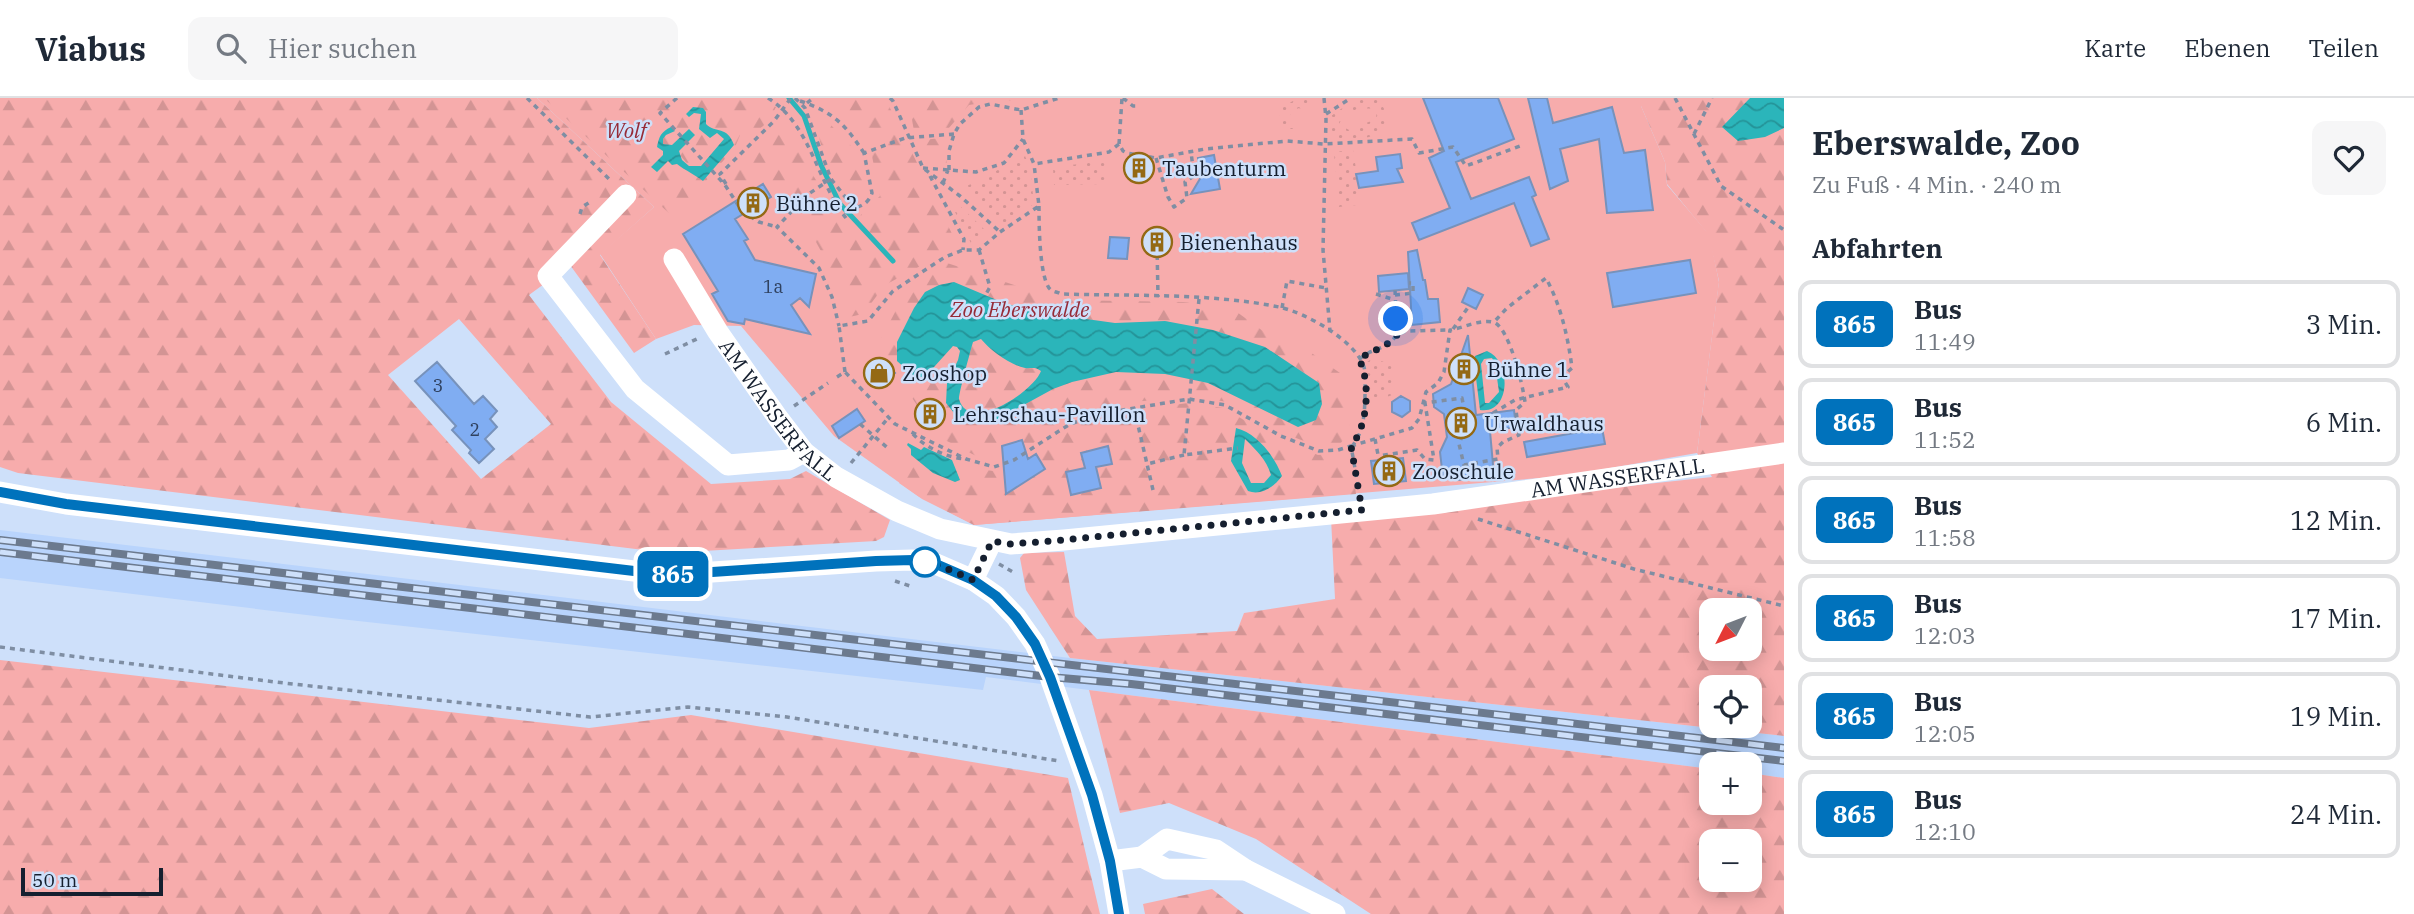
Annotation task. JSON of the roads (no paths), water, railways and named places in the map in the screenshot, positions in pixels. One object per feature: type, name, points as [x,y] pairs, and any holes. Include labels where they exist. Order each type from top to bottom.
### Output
[{"type":"street","points":[[626,195],[548,276],[635,389],[728,465],[789,460],[804,452]]},
{"type":"street","name":"AM WASSERFALL","points":[[674,259],[718,331],[804,452],[836,477],[918,521],[992,541],[1011,544],[1064,540],[1433,504],[1784,453]]},
{"type":"street","points":[[0,492],[66,504],[668,575],[913,560],[936,564],[973,580],[1003,603],[1035,644],[1050,677],[1081,764],[1110,861],[1119,914]]},
{"type":"street","points":[[913,560],[918,521]]},
{"type":"street","points":[[936,564],[940,529]]},
{"type":"street","points":[[973,580],[992,541]]},
{"type":"street","points":[[1110,861],[1142,857],[1167,839],[1216,850],[1246,870],[1335,914]]},
{"type":"water","points":[[1750,98],[1784,98],[1784,128],[1765,137],[1738,141],[1722,127]]},
{"type":"water","points":[[693,107],[703,108],[706,112],[706,124],[725,132],[734,145],[703,181],[668,161],[657,172],[651,167],[663,155],[663,151],[657,147],[660,137],[671,127],[675,131],[666,135],[663,144],[672,145],[689,129],[695,135],[679,151],[682,160],[689,166],[701,166],[724,139],[717,133],[710,138],[699,129],[701,114],[694,113],[689,117],[686,114]]},
{"type":"water","points":[[954,282],[1004,303],[1036,312],[1115,323],[1165,321],[1213,330],[1265,347],[1319,383],[1322,404],[1316,420],[1298,427],[1208,383],[1165,374],[1116,372],[1053,389],[989,424],[958,418],[946,403],[947,383],[960,351],[957,347],[953,346],[925,377],[915,377],[897,361],[897,342],[914,308],[925,292]],"holes":[[[981,339],[1013,364],[1041,371],[1027,389],[1015,398],[1001,406],[975,413],[965,409],[959,396],[973,342]]]},
{"type":"water","points":[[1487,351],[1501,365],[1504,375],[1502,396],[1498,404],[1490,409],[1480,410],[1475,356]],"holes":[[[1492,358],[1499,392],[1489,403],[1485,403],[1481,364],[1484,359]]]},
{"type":"water","points":[[1236,428],[1258,440],[1275,461],[1282,476],[1267,490],[1248,491],[1231,461]],"holes":[[[1245,439],[1269,469],[1271,475],[1264,483],[1251,483],[1242,463]]]},
{"type":"water","points":[[908,443],[952,460],[960,480],[955,482],[933,473],[911,455]]},
{"type":"waterway","points":[[789,98],[804,116],[821,165],[840,204],[893,261]]},
{"type":"railway","points":[[0,540],[1784,748]]},
{"type":"railway","points":[[0,552],[1784,761]]},
{"type":"place","name":"Taubenturm","points":[[1139,168]]},
{"type":"place","name":"Bühne 2","points":[[753,203]]},
{"type":"place","name":"Bienenhaus","points":[[1157,242]]},
{"type":"place","name":"Bühne 1","points":[[1464,369]]},
{"type":"place","name":"Zooshop","points":[[879,373]]},
{"type":"place","name":"Lehrschau-Pavillon","points":[[930,414]]},
{"type":"place","name":"Urwaldhaus","points":[[1461,423]]},
{"type":"place","name":"Zooschule","points":[[1389,471]]},
{"type":"park label","name":"Wolf","points":[[626,130]]},
{"type":"park label","name":"Zoo Eberswalde","points":[[1020,309]]}]
